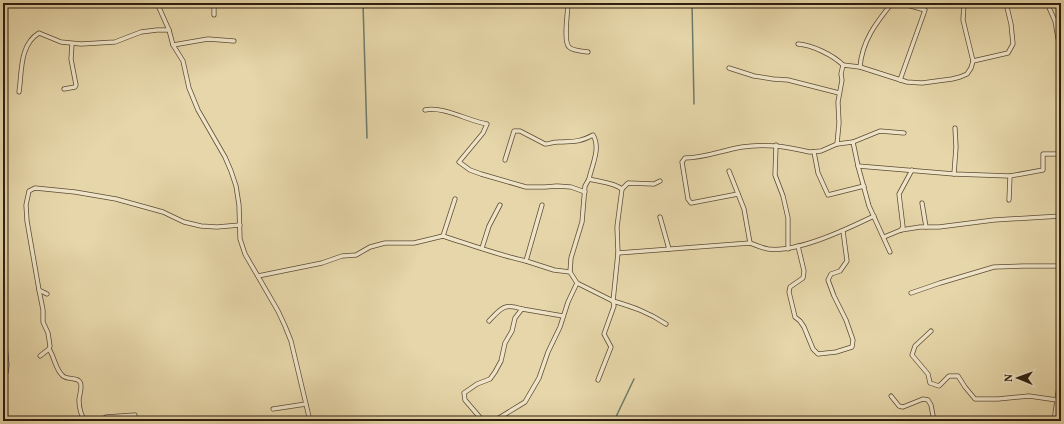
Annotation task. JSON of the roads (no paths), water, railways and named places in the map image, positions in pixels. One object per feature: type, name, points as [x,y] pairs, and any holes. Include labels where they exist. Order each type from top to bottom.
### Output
[{"type":"street","points":[[3,5],[11,3]]},
{"type":"street","points":[[157,3],[169,30],[173,45],[182,61],[189,88],[198,110],[225,157],[231,171],[236,186],[239,205],[242,246],[278,311],[288,333],[310,421]]},
{"type":"street","points":[[214,3],[214,15]]},
{"type":"street","points":[[568,3],[566,37],[568,46],[588,52]]},
{"type":"street","points":[[860,67],[861,55],[869,34],[892,3]]},
{"type":"street","points":[[900,3],[926,10],[900,80]]},
{"type":"street","points":[[798,44],[804,44],[835,58],[843,65],[860,67],[900,80],[922,83],[952,79],[967,74],[973,61],[963,20],[964,3]]},
{"type":"street","points":[[973,61],[1008,53],[1013,44],[1011,24],[1006,3]]},
{"type":"street","points":[[1047,3],[1055,21],[1061,70]]},
{"type":"street","points":[[19,92],[23,59],[29,42],[39,33],[53,39],[72,44],[111,42],[141,32],[169,30]]},
{"type":"street","points":[[173,45],[208,39],[234,41]]},
{"type":"street","points":[[64,89],[75,87],[76,84],[71,59],[72,44]]},
{"type":"street","points":[[837,144],[839,93],[843,65]]},
{"type":"street","points":[[729,68],[754,76],[788,80],[839,93]]},
{"type":"street","points":[[425,110],[429,109],[443,111],[487,124],[483,133],[459,162],[470,170],[526,186],[545,188],[557,186],[571,187],[585,192]]},
{"type":"street","points":[[954,174],[956,147],[955,128]]},
{"type":"street","points":[[505,160],[514,131],[520,131],[545,144],[573,142],[593,135],[596,140],[596,149],[592,169],[585,186],[582,222],[571,258],[570,272],[577,283],[613,302],[634,307],[653,315],[666,324]]},
{"type":"street","points":[[738,194],[691,203],[688,199],[682,162],[685,158],[716,154],[744,147],[776,145],[814,152],[837,144],[853,142],[880,131],[904,133]]},
{"type":"street","points":[[853,142],[858,166],[870,206],[890,252]]},
{"type":"street","points":[[776,145],[775,175],[783,196],[787,213],[788,249]]},
{"type":"street","points":[[814,152],[818,173],[828,195],[864,186]]},
{"type":"street","points":[[858,166],[954,174],[1010,176],[1043,170],[1043,154],[1061,154]]},
{"type":"street","points":[[902,230],[903,227],[899,194],[912,170]]},
{"type":"street","points":[[729,171],[744,209],[750,243]]},
{"type":"street","points":[[1009,200],[1010,176]]},
{"type":"street","points":[[589,179],[612,184],[622,189]]},
{"type":"street","points":[[598,380],[611,347],[604,334],[614,306],[613,302],[618,253],[617,227],[622,189],[628,183],[654,184],[660,180]]},
{"type":"street","points":[[85,421],[81,413],[79,402],[80,382],[77,379],[69,379],[64,377],[58,370],[49,349],[49,339],[43,322],[40,290],[26,221],[26,205],[30,191],[35,188],[75,192],[116,199],[163,212],[184,222],[201,226],[217,227],[240,225]]},
{"type":"street","points":[[443,236],[455,199]]},
{"type":"street","points":[[922,203],[926,227]]},
{"type":"street","points":[[482,248],[489,226],[500,205]]},
{"type":"street","points":[[526,262],[542,205]]},
{"type":"street","points":[[618,253],[750,243],[767,249],[788,249],[842,231],[874,216]]},
{"type":"street","points":[[884,237],[902,230],[926,227],[939,227],[994,220],[1061,216]]},
{"type":"street","points":[[660,217],[669,249]]},
{"type":"street","points":[[798,246],[804,271],[803,278],[790,287],[789,292],[795,317],[804,327],[813,349],[818,354],[836,352],[852,347],[853,340],[846,320],[828,280],[831,274],[840,271],[847,261],[842,231]]},
{"type":"street","points":[[258,276],[322,263],[342,256],[356,255],[370,246],[385,243],[414,243],[443,236],[502,256],[554,270],[570,272]]},
{"type":"street","points":[[911,293],[994,267],[1061,266]]},
{"type":"street","points":[[494,421],[525,402],[539,378],[577,283]]},
{"type":"street","points":[[40,290],[47,294]]},
{"type":"street","points":[[489,321],[501,308],[512,305],[522,309],[563,316]]},
{"type":"street","points":[[483,421],[465,400],[464,393],[477,384],[490,379],[495,372],[501,362],[505,344],[512,331],[515,318],[522,309]]},
{"type":"street","points":[[3,325],[7,365],[6,373],[3,375]]},
{"type":"street","points":[[932,332],[915,346],[912,355],[928,374],[930,383],[939,386],[949,376],[958,376],[975,399],[998,399],[1029,396],[1057,400]]},
{"type":"street","points":[[40,356],[49,349]]},
{"type":"street","points":[[1054,421],[1061,372]]},
{"type":"street","points":[[891,396],[900,406],[903,407],[923,399],[928,400],[931,405],[934,421]]},
{"type":"street","points":[[273,409],[306,404]]},
{"type":"street","points":[[101,421],[106,416],[134,415]]},
{"type":"street","points":[[966,421],[1029,421]]},
{"type":"waterway","points":[[363,3],[367,138]]},
{"type":"waterway","points":[[692,3],[694,104]]},
{"type":"waterway","points":[[614,421],[634,379]]}]
